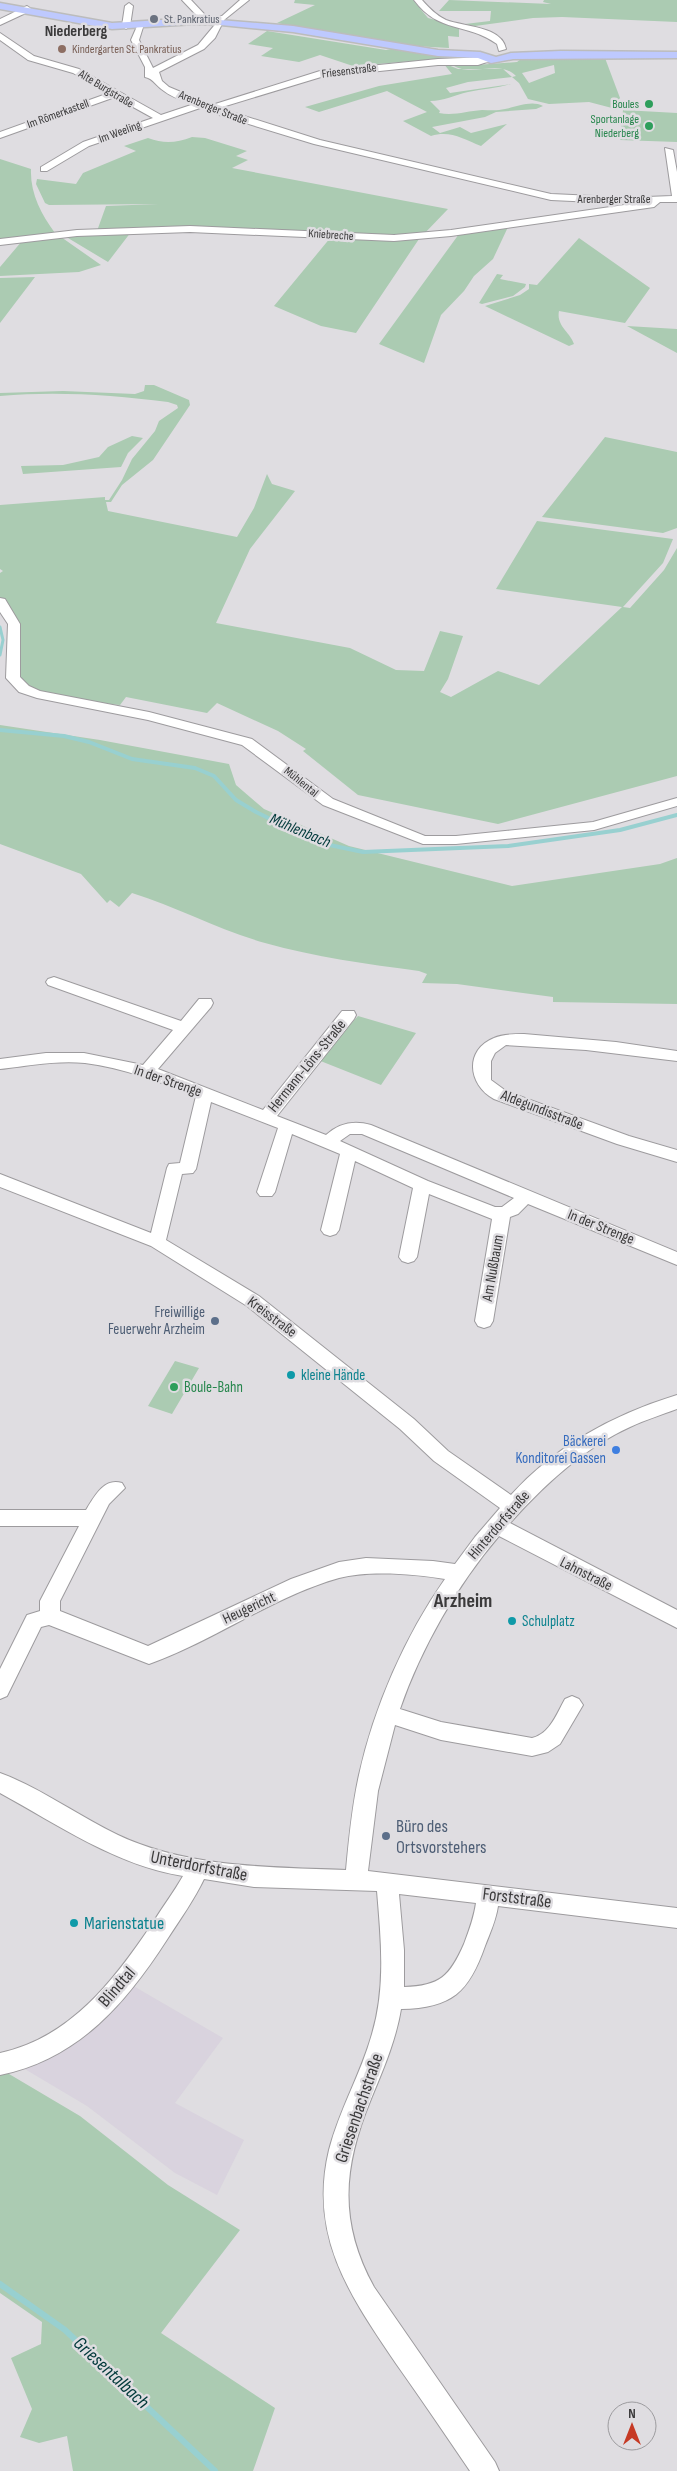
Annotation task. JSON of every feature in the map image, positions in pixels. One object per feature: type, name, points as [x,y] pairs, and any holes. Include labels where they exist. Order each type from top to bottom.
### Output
[{"type":"main road","points":[[0,6],[27,9],[99,24],[141,26],[205,20],[308,32],[407,48],[495,53],[677,55]]},
{"type":"street","points":[[186,0],[205,20],[224,18],[245,0]]},
{"type":"street","points":[[418,0],[437,19],[470,27],[488,34],[501,43],[495,53]]},
{"type":"street","points":[[126,26],[129,6]]},
{"type":"street","points":[[0,22],[27,9]]},
{"type":"street","points":[[141,26],[136,40],[149,67],[148,75],[155,76],[154,72],[158,69],[188,55],[201,46],[212,36],[221,22]]},
{"type":"street","name":"Alte Burgstraße","points":[[0,36],[31,58],[71,68],[159,118]]},
{"type":"street","name":"Friesenstraße","points":[[215,108],[219,104],[320,74],[438,62],[478,62],[495,53]]},
{"type":"street","name":"Arenberger Straße","points":[[155,76],[172,91],[201,105],[309,140],[551,197],[581,200],[658,200],[677,198],[674,173],[668,150]]},
{"type":"street","name":"Im Römerkastell","points":[[1,134],[115,94]]},
{"type":"street","name":"Im Weeling","points":[[44,169],[86,144],[201,105]]},
{"type":"street","name":"Arenberger Straße","points":[[551,197],[561,217]]},
{"type":"street","name":"Kniebreche","points":[[0,242],[77,233],[190,229],[394,238],[451,233],[654,204],[658,200]]},
{"type":"street","name":"Mühlental","points":[[0,602],[14,624],[13,678],[24,689],[56,699],[148,716],[238,739],[260,750],[305,787],[328,802],[416,838],[456,840],[594,826],[677,802]]},
{"type":"street","points":[[54,982],[184,1028]]},
{"type":"street","points":[[147,1071],[205,1003]]},
{"type":"street","name":"Hermann-Löns-Straße","points":[[267,1117],[348,1016]]},
{"type":"street","name":"Aldegundisstraße","points":[[677,1056],[581,1044],[505,1040],[490,1047],[485,1053],[482,1065],[483,1081],[490,1090],[500,1095],[623,1140],[677,1156]]},
{"type":"street","name":"In der Strenge","points":[[0,1064],[46,1058],[84,1058],[147,1071],[328,1142],[422,1185],[493,1213],[502,1214]]},
{"type":"street","points":[[157,1242],[175,1168],[187,1169],[205,1093]]},
{"type":"street","points":[[266,1192],[286,1125]]},
{"type":"street","name":"In der Strenge","points":[[328,1142],[342,1129],[353,1126],[364,1129],[677,1259]]},
{"type":"street","points":[[330,1230],[349,1153]]},
{"type":"street","name":"Kreisstraße","points":[[0,1180],[157,1242],[253,1301],[407,1424],[441,1456],[512,1506]]},
{"type":"street","points":[[408,1257],[422,1185]]},
{"type":"street","points":[[502,1214],[515,1208],[526,1196]]},
{"type":"street","name":"Am Nußbaum","points":[[484,1321],[502,1214]]},
{"type":"street","name":"Hinterdorfstraße","points":[[356,1881],[368,1785],[388,1714],[415,1648],[458,1573],[512,1506],[549,1471],[574,1452],[637,1415],[677,1402]]},
{"type":"street","points":[[0,1690],[34,1621],[50,1616],[50,1601],[102,1499],[114,1488]]},
{"type":"street","points":[[0,1518],[92,1518]]},
{"type":"street","name":"Lahnstraße","points":[[496,1525],[677,1620]]},
{"type":"street","name":"Heugericht","points":[[50,1616],[149,1655],[298,1585],[339,1570],[366,1566],[433,1569],[458,1573]]},
{"type":"street","points":[[388,1714],[441,1731],[532,1747],[541,1746],[554,1738],[572,1705]]},
{"type":"street","name":"Unterdorfstraße","points":[[0,1782],[127,1849],[162,1861],[254,1877],[356,1881]]},
{"type":"street","name":"Blindtal","points":[[0,2064],[32,2056],[51,2046],[105,2004],[133,1971],[185,1894],[198,1868]]},
{"type":"street","name":"Forststraße","points":[[356,1881],[387,1882],[677,1918]]},
{"type":"street","name":"Griesenbachstraße","points":[[387,1882],[393,1952],[392,1997],[382,2041],[341,2149],[336,2184],[340,2238],[350,2268],[365,2296],[486,2471]]},
{"type":"street","points":[[392,1997],[410,1998],[430,1994],[455,1982],[466,1967],[479,1934],[489,1895]]},
{"type":"shaded area","points":[[130,1984],[223,2038],[175,2103],[244,2140],[217,2195],[175,2173],[87,2106],[18,2065]]},
{"type":"green space","points":[[295,0],[413,0],[428,18],[459,26],[459,37],[448,36],[449,48],[427,47],[363,39],[277,23],[315,5],[294,3]]},
{"type":"green space","points":[[449,0],[551,4],[543,2],[544,0],[677,0],[677,22],[562,17],[533,18],[475,26],[465,24],[490,21],[491,11],[439,11]]},
{"type":"green space","points":[[267,31],[386,50],[397,48],[462,57],[353,66],[320,55],[299,62],[261,56],[273,48],[248,44]]},
{"type":"green space","points":[[605,58],[620,98],[612,108],[589,102],[549,104],[528,99],[519,83],[512,77],[468,82],[446,88],[450,93],[511,84],[430,101],[440,111],[439,113],[445,114],[499,110],[529,104],[543,106],[536,109],[496,112],[485,117],[432,127],[440,133],[460,127],[471,133],[507,124],[481,146],[450,135],[438,134],[431,136],[403,121],[427,112],[387,91],[319,112],[305,107],[379,86],[452,74],[443,63],[463,69],[451,64],[476,65],[517,62],[521,59]],"holes":[[[554,65],[555,73],[529,83],[522,73]],[[503,69],[509,71],[516,76],[512,77]]]},
{"type":"green space","name":"Sportanlage Niederberg","points":[[623,110],[677,113],[677,142],[620,140]]},
{"type":"green space","points":[[192,137],[205,138],[247,151],[236,156],[248,160],[232,168],[448,209],[423,235],[413,236],[311,232],[97,231],[106,206],[159,204],[49,205],[45,203],[36,184],[37,179],[76,184],[83,173],[136,151],[124,146],[148,138],[170,142]]},
{"type":"green space","points":[[0,159],[31,169],[32,186],[37,203],[55,233],[0,241]]},
{"type":"green space","points":[[508,227],[493,259],[474,276],[464,291],[441,315],[424,363],[379,344],[459,234]]},
{"type":"green space","points":[[131,232],[108,262],[68,238],[71,235]]},
{"type":"green space","points":[[61,237],[101,265],[79,272],[0,276],[0,267],[22,241]]},
{"type":"green space","points":[[331,237],[419,239],[356,333],[321,326],[274,306]]},
{"type":"green space","points":[[579,238],[650,288],[625,323],[559,311],[561,325],[574,344],[569,346],[485,306],[520,295],[529,289],[529,284],[537,285]]},
{"type":"green space","points":[[497,274],[503,275],[500,279],[526,284],[525,287],[513,296],[482,304],[479,303]]},
{"type":"green space","points":[[35,277],[0,323],[0,278]]},
{"type":"green space","points":[[627,326],[677,329],[677,353]]},
{"type":"green space","points":[[145,385],[154,385],[189,400],[190,405],[153,460],[122,485],[111,502],[106,502],[108,511],[237,537],[254,508],[267,474],[272,484],[295,491],[250,549],[216,623],[350,648],[396,670],[424,671],[440,631],[463,636],[448,679],[440,692],[451,697],[498,671],[539,685],[622,607],[496,589],[537,521],[673,539],[663,563],[623,607],[630,608],[664,570],[677,548],[677,776],[498,824],[358,795],[303,751],[306,749],[278,731],[217,703],[207,713],[126,697],[120,705],[65,698],[37,690],[26,684],[17,671],[4,601],[0,598],[0,573],[3,571],[0,569],[0,505],[105,497],[105,500],[109,500],[122,480],[132,459],[155,431],[159,421],[178,408],[177,405],[168,402],[126,397],[84,394],[0,396],[0,393],[63,391],[135,394],[144,391]]},
{"type":"green space","points":[[132,436],[143,438],[128,453],[121,467],[23,474],[21,466],[63,465],[99,457],[108,447]]},
{"type":"green space","points":[[605,437],[677,452],[677,528],[663,533],[542,517]]},
{"type":"green space","points":[[0,725],[100,740],[229,764],[236,785],[264,809],[349,846],[512,886],[660,864],[677,858],[677,1004],[553,1002],[553,997],[457,984],[422,983],[427,974],[419,971],[322,956],[265,943],[231,932],[132,893],[119,907],[110,900],[107,903],[81,874],[0,844]]},
{"type":"green space","points":[[358,1016],[416,1033],[381,1085],[318,1060]]},
{"type":"green space","points":[[175,1361],[199,1368],[172,1414],[148,1406]]},
{"type":"green space","points":[[0,2071],[4,2071],[80,2116],[168,2185],[240,2230],[161,2333],[275,2408],[253,2471],[73,2471],[67,2436],[39,2443],[20,2437],[32,2409],[11,2358],[41,2344],[42,2322],[0,2293]]},
{"type":"waterway","name":"Mühlenbach","points":[[0,627],[3,640],[0,655]]},
{"type":"waterway","name":"Mühlenbach","points":[[0,730],[64,736],[89,742],[132,759],[195,768],[214,776],[236,800],[256,812],[320,843],[363,852],[508,846],[620,830],[677,815]]},
{"type":"waterway","name":"Griesentalbach","points":[[0,2284],[65,2330],[215,2471]]},
{"type":"place","name":"St. Pankratius","points":[[154,19]]},
{"type":"place","name":"Kindergarten St. Pankratius","points":[[62,49]]},
{"type":"place","name":"Boules","points":[[649,104]]},
{"type":"place","name":"Sportanlage Niederberg","points":[[649,126]]},
{"type":"place","name":"Freiwillige Feuerwehr Arzheim","points":[[215,1321]]},
{"type":"place","name":"kleine Hände","points":[[291,1375]]},
{"type":"place","name":"Boule-Bahn","points":[[174,1387]]},
{"type":"place","name":"Bäckerei Konditorei Gassen","points":[[616,1450]]},
{"type":"place","name":"Schulplatz","points":[[512,1621]]},
{"type":"place","name":"Büro des Ortsvorstehers","points":[[386,1836]]},
{"type":"place","name":"Marienstatue","points":[[74,1923]]},
{"type":"district","name":"Niederberg","points":[[76,31]]},
{"type":"district","name":"Arzheim","points":[[463,1601]]}]
